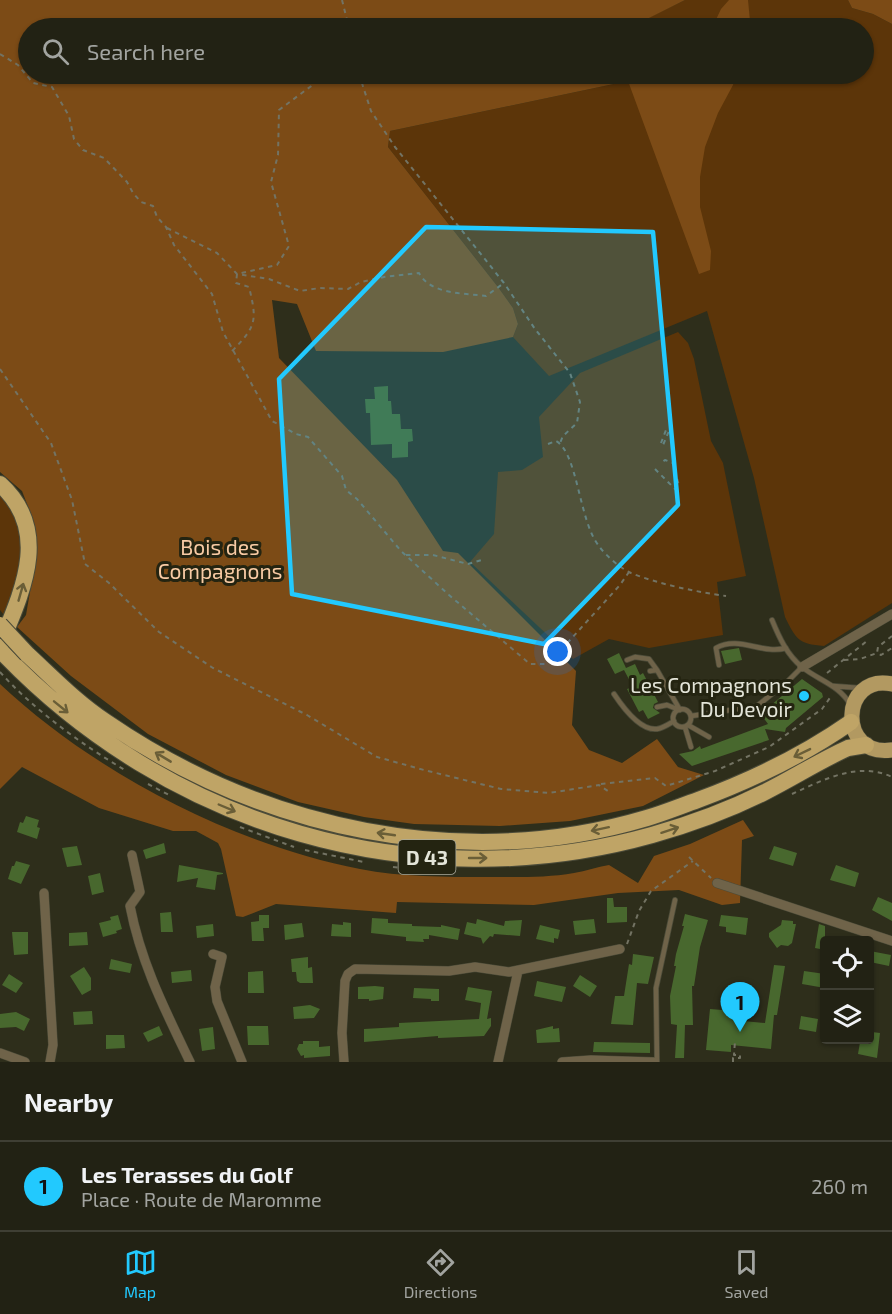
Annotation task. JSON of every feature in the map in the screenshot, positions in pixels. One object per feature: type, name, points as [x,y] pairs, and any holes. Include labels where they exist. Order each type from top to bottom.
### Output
[{"type":"highway","points":[[0,484],[12,495],[26,521],[30,551],[21,593],[0,648]]},
{"type":"highway","name":"D 43","points":[[0,625],[27,654],[105,722],[180,768],[269,806],[365,832],[410,838],[456,841],[539,838],[647,819],[737,785],[818,745],[852,715]]},
{"type":"highway","name":"D 43","points":[[0,648],[12,674],[135,761],[201,797],[251,818],[307,837],[376,852],[417,856],[498,858],[567,852],[623,842],[694,822],[728,809],[839,752],[866,745]]},
{"type":"main road","points":[[892,684],[877,684],[866,688],[860,694],[852,715],[859,739],[866,745],[880,750],[892,750]]},
{"type":"street","points":[[802,667],[892,614]]},
{"type":"street","points":[[132,855],[140,892],[130,906],[136,936],[151,981],[190,1062]]},
{"type":"street","points":[[717,883],[892,942]]},
{"type":"street","points":[[44,892],[53,1045],[50,1062]]},
{"type":"street","points":[[344,1062],[342,1033],[345,981],[348,974],[355,969],[449,971],[475,967],[509,972],[620,949]]},
{"type":"street","points":[[213,954],[222,957],[215,987],[217,1001],[242,1062]]},
{"type":"street","points":[[498,1062],[518,971]]},
{"type":"street","points":[[0,1053],[25,1062]]},
{"type":"street","points":[[562,1062],[656,1062]]},
{"type":"lane","points":[[772,620],[786,648],[802,667],[846,697],[852,715]]},
{"type":"lane","points":[[719,665],[716,648],[720,646],[736,642],[776,651],[786,648]]},
{"type":"lane","points":[[627,660],[635,657],[649,659],[680,710]]},
{"type":"lane","points":[[691,716],[757,706],[802,667]]},
{"type":"lane","points":[[650,670],[657,670]]},
{"type":"lane","points":[[833,686],[866,688]]},
{"type":"lane","points":[[614,694],[627,713],[646,728],[653,730],[661,728],[674,721]]},
{"type":"lane","points":[[657,707],[674,706],[687,711],[691,716]]},
{"type":"lane","points":[[674,721],[674,716],[680,710]]},
{"type":"lane","points":[[691,716],[687,726],[691,747]]},
{"type":"lane","points":[[674,721],[680,727],[687,726],[709,737]]},
{"type":"lane","points":[[656,1062],[656,988],[675,900]]},
{"type":"path","points":[[342,0],[346,18]]},
{"type":"path","points":[[0,54],[18,65]]},
{"type":"path","points":[[38,84],[52,87],[62,101],[69,116],[74,139],[83,150],[104,158],[127,182],[133,194],[141,202],[153,206],[177,250],[212,294],[223,332],[272,421],[296,434],[308,437],[342,476],[346,490],[357,499],[406,555],[449,596],[530,664],[551,662],[629,572]]},
{"type":"path","points":[[237,274],[277,265],[289,246],[271,182],[278,155],[279,110],[314,84]]},
{"type":"path","points":[[362,84],[371,111],[395,147],[504,283],[570,373],[580,402],[577,423],[563,436],[560,443]]},
{"type":"path","points":[[166,228],[217,253],[237,274],[269,279],[300,291],[320,288],[348,289],[361,282],[419,273],[424,282],[444,291],[486,296],[504,283]]},
{"type":"path","points":[[232,351],[249,334],[256,313],[249,287],[236,284],[237,274]]},
{"type":"path","points":[[0,369],[51,443],[72,500],[85,564],[109,583],[159,632],[213,668],[307,716],[378,757],[501,789],[549,793],[599,784],[655,778],[666,786],[715,771],[769,747],[822,709],[832,695],[824,690]]},
{"type":"path","points":[[549,444],[556,441],[560,443],[570,460],[586,524],[598,546],[629,572],[726,596]]},
{"type":"path","points":[[655,469],[669,485],[675,489],[679,486],[673,463],[665,460],[660,463]]},
{"type":"path","points":[[406,555],[433,555],[468,564],[485,559]]},
{"type":"path","points":[[820,678],[875,636]]},
{"type":"path","points":[[878,653],[879,648],[892,636]]},
{"type":"path","points":[[844,660],[860,659],[878,653],[881,655],[892,648]]},
{"type":"path","points":[[0,672],[12,674],[56,722],[109,761],[128,772]]},
{"type":"path","points":[[792,794],[842,773],[876,771],[892,777]]},
{"type":"path","points":[[147,783],[177,799]]},
{"type":"path","points":[[599,784],[611,793]]},
{"type":"path","points":[[237,826],[288,846],[364,862]]},
{"type":"path","points":[[689,857],[717,883]]},
{"type":"path","points":[[620,949],[625,947],[639,911],[651,891],[693,861]]},
{"type":"path","points":[[387,866],[410,869]]},
{"type":"path","points":[[733,1058],[735,1041]]},
{"type":"highlighted area","points":[[426,227],[653,232],[678,505],[544,644],[292,594],[279,379]]},
{"type":"shaded area","points":[[685,0],[848,0],[852,8],[873,14],[892,24],[892,603],[824,646],[803,642],[792,631],[785,617],[754,478],[707,311],[549,376],[513,337],[518,324],[513,308],[388,147],[390,131],[614,84],[874,84],[874,18],[648,18]]},
{"type":"shaded area","points":[[678,332],[688,343],[694,359],[711,441],[723,463],[746,576],[717,582],[723,635],[649,648],[609,639],[573,659],[470,562],[494,534],[498,472],[522,470],[543,457],[539,417],[580,373]]},
{"type":"shaded area","points":[[0,492],[18,520],[23,554],[7,619],[0,610]]},
{"type":"green space","name":"Bois des Compagnons","points":[[0,0],[685,0],[649,18],[18,18],[18,84],[614,84],[390,131],[388,147],[513,308],[518,324],[513,337],[443,352],[316,351],[297,304],[272,300],[279,358],[397,480],[443,551],[458,553],[576,671],[572,725],[589,750],[622,763],[657,739],[678,767],[704,775],[643,806],[570,821],[500,826],[414,824],[364,817],[298,802],[226,775],[148,734],[71,676],[17,627],[26,615],[37,551],[34,522],[22,491],[0,472]]},
{"type":"green space","points":[[729,0],[748,0],[750,18],[717,18]]},
{"type":"green space","points":[[848,0],[892,0],[892,24],[873,14],[852,8]]},
{"type":"green space","points":[[629,84],[733,84],[718,113],[705,147],[700,177],[700,207],[711,251],[710,270],[699,274]]},
{"type":"green space","points":[[0,684],[78,747],[168,800],[215,823],[263,842],[312,858],[360,869],[423,876],[519,877],[563,875],[609,865],[638,883],[654,856],[690,844],[743,820],[754,836],[742,840],[740,903],[722,905],[679,890],[618,893],[534,905],[397,902],[396,913],[276,904],[243,917],[236,916],[221,849],[218,843],[196,831],[173,831],[99,808],[22,767],[0,789]]},
{"type":"building","points":[[388,386],[388,401],[391,401],[392,414],[400,414],[401,429],[412,429],[413,441],[408,442],[408,457],[392,458],[392,444],[371,445],[370,413],[366,413],[365,399],[375,399],[374,387]]},
{"type":"building","points":[[739,648],[742,660],[725,664],[721,651]]},
{"type":"building","points":[[619,653],[626,668],[635,664],[640,675],[643,673],[658,702],[653,708],[660,713],[648,719],[643,710],[639,712],[627,689],[633,687],[624,670],[615,674],[607,659]]},
{"type":"building","points":[[802,679],[822,693],[823,697],[786,728],[785,732],[765,729],[769,740],[692,766],[679,754],[693,751],[700,746],[701,749],[768,724],[760,713],[766,705],[770,706]]},
{"type":"building","points":[[26,816],[39,820],[37,827],[40,828],[37,839],[17,832],[20,822],[23,823]]},
{"type":"building","points":[[164,843],[166,853],[146,859],[143,850]]},
{"type":"building","points":[[77,846],[82,865],[67,867],[62,848]]},
{"type":"building","points":[[774,846],[797,853],[793,866],[769,859]]},
{"type":"building","points":[[16,861],[30,865],[21,884],[8,879]]},
{"type":"building","points":[[179,865],[223,874],[217,875],[215,890],[196,887],[198,878],[177,882]]},
{"type":"building","points":[[836,865],[859,873],[855,887],[830,880]]},
{"type":"building","points":[[100,873],[104,892],[92,895],[88,876]]},
{"type":"building","points":[[878,897],[892,903],[892,921],[872,910]]},
{"type":"building","points":[[607,898],[613,898],[614,907],[627,907],[627,922],[607,923]]},
{"type":"building","points":[[171,912],[173,932],[161,932],[160,913]]},
{"type":"building","points":[[685,914],[708,920],[700,947],[694,986],[692,986],[693,1025],[685,1025],[684,1058],[675,1058],[677,1025],[671,1024],[670,996]]},
{"type":"building","points":[[118,915],[122,929],[103,937],[99,923],[111,920],[110,917]]},
{"type":"building","points":[[259,915],[269,915],[269,928],[263,928],[264,941],[252,941],[251,922],[259,921]]},
{"type":"building","points":[[721,915],[748,918],[746,935],[726,932],[726,927],[719,926]]},
{"type":"building","points":[[372,918],[388,919],[388,923],[412,924],[412,926],[441,927],[441,925],[460,929],[458,940],[429,935],[429,939],[423,939],[424,942],[406,941],[406,937],[371,933]]},
{"type":"building","points":[[477,919],[504,926],[505,921],[522,920],[520,936],[494,934],[483,944],[481,938],[464,934],[467,922],[476,924]]},
{"type":"building","points":[[594,919],[596,933],[575,935],[573,921]]},
{"type":"building","points":[[782,920],[793,921],[793,924],[796,924],[792,943],[777,948],[769,937],[769,933],[781,925]]},
{"type":"building","points":[[343,922],[351,923],[351,937],[331,936],[332,924],[343,925]]},
{"type":"building","points":[[302,923],[304,937],[285,940],[284,925]]},
{"type":"building","points":[[213,924],[214,936],[197,938],[196,926]]},
{"type":"building","points":[[819,924],[825,926],[825,936],[820,936],[820,949],[815,948]]},
{"type":"building","points":[[540,925],[560,930],[558,939],[554,938],[554,943],[536,939]]},
{"type":"building","points":[[12,932],[28,932],[28,954],[14,955]]},
{"type":"building","points":[[87,932],[88,945],[69,946],[69,933]]},
{"type":"building","points":[[874,952],[891,955],[889,966],[874,963]]},
{"type":"building","points":[[633,954],[654,957],[648,984],[637,983],[633,1025],[611,1024],[615,996],[624,996],[629,964],[632,965]]},
{"type":"building","points":[[308,957],[308,968],[312,967],[313,983],[300,983],[297,981],[296,972],[292,972],[291,959]]},
{"type":"building","points":[[111,959],[132,964],[130,973],[109,969]]},
{"type":"building","points":[[774,965],[785,966],[777,1015],[774,1015],[771,1049],[731,1045],[731,1052],[706,1050],[710,1009],[734,1011],[733,1020],[765,1023]]},
{"type":"building","points":[[84,967],[91,978],[91,990],[82,995],[70,976]]},
{"type":"building","points":[[191,970],[192,981],[172,983],[171,972]]},
{"type":"building","points":[[263,971],[264,993],[248,993],[248,972]]},
{"type":"building","points":[[804,971],[820,973],[820,987],[802,984]]},
{"type":"building","points":[[9,974],[23,983],[16,993],[2,985]]},
{"type":"building","points":[[580,975],[597,986],[590,997],[573,986]]},
{"type":"building","points":[[537,981],[566,987],[562,1002],[534,996]]},
{"type":"building","points":[[358,987],[384,987],[383,999],[369,1001],[369,999],[358,999]]},
{"type":"building","points":[[468,987],[492,991],[487,1019],[491,1018],[491,1026],[484,1036],[438,1038],[438,1036],[364,1042],[364,1029],[399,1027],[399,1023],[479,1019],[481,1003],[465,1000]]},
{"type":"building","points":[[414,988],[439,989],[439,1001],[413,998]]},
{"type":"building","points":[[310,1005],[320,1009],[314,1018],[294,1019],[293,1007]]},
{"type":"building","points":[[92,1011],[93,1024],[74,1025],[73,1012]]},
{"type":"building","points":[[16,1012],[30,1019],[24,1031],[16,1027],[0,1028],[0,1014]]},
{"type":"building","points":[[801,1016],[818,1019],[816,1032],[799,1029]]},
{"type":"building","points":[[159,1026],[163,1035],[148,1042],[143,1033]]},
{"type":"building","points":[[247,1026],[268,1026],[269,1045],[248,1045]]},
{"type":"building","points":[[553,1026],[553,1029],[559,1028],[560,1042],[537,1043],[536,1030]]},
{"type":"building","points":[[213,1027],[215,1049],[202,1051],[199,1029]]},
{"type":"building","points":[[874,1032],[880,1033],[877,1058],[858,1054],[860,1044],[874,1044]]},
{"type":"building","points":[[106,1035],[124,1035],[125,1048],[106,1049]]},
{"type":"building","points":[[303,1041],[319,1041],[319,1047],[330,1046],[330,1056],[304,1058],[304,1055],[301,1056],[297,1049]]},
{"type":"building","points":[[594,1042],[650,1043],[650,1053],[593,1052]]},
{"type":"place","name":"Les Compagnons Du Devoir","points":[[804,696]]},
{"type":"place","name":"Les Terasses du Golf","points":[[740,1032]]}]
